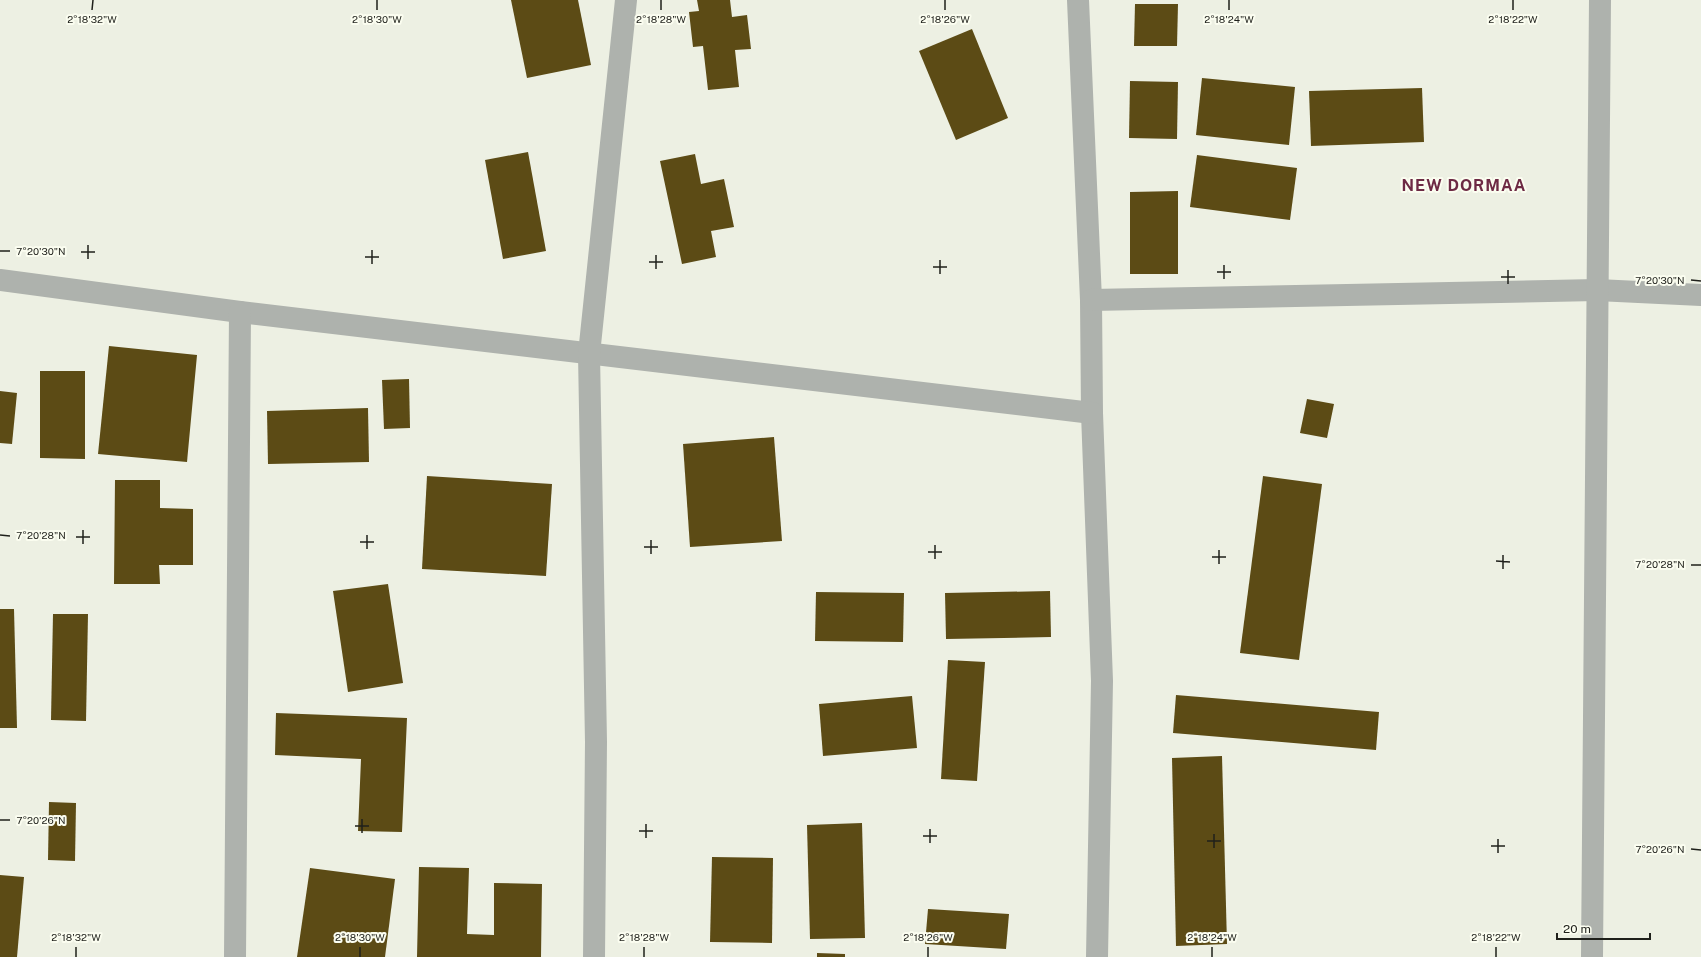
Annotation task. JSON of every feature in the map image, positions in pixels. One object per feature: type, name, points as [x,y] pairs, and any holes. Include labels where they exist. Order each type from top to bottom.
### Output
[{"type":"street","points":[[594,957],[596,742],[588,354],[626,0]]},
{"type":"street","points":[[1078,0],[1091,300],[1092,413],[1102,681],[1097,957]]},
{"type":"street","points":[[1592,957],[1600,0]]},
{"type":"street","points":[[0,280],[240,312],[1092,413]]},
{"type":"street","points":[[1091,300],[1597,290],[1701,295]]},
{"type":"street","points":[[235,957],[240,312]]},
{"type":"building","points":[[511,0],[578,0],[591,65],[527,78]]},
{"type":"building","points":[[697,0],[730,0],[732,17],[747,15],[751,49],[735,50],[739,87],[708,90],[703,46],[693,47],[689,12],[699,11]]},
{"type":"building","points":[[1135,4],[1178,4],[1177,46],[1134,46]]},
{"type":"building","points":[[972,29],[1008,118],[956,140],[919,51]]},
{"type":"building","points":[[1202,78],[1295,87],[1289,145],[1196,135]]},
{"type":"building","points":[[1130,81],[1178,82],[1177,139],[1129,138]]},
{"type":"building","points":[[1422,88],[1424,142],[1311,146],[1309,91]]},
{"type":"building","points":[[528,152],[546,251],[503,259],[485,160]]},
{"type":"building","points":[[695,154],[701,184],[724,179],[734,227],[711,231],[716,257],[682,264],[660,161]]},
{"type":"building","points":[[1197,155],[1297,168],[1290,220],[1190,207]]},
{"type":"building","points":[[1178,191],[1178,274],[1130,274],[1130,192]]},
{"type":"building","points":[[109,346],[197,355],[187,462],[98,454]]},
{"type":"building","points":[[40,371],[85,371],[85,459],[40,458]]},
{"type":"building","points":[[409,379],[410,428],[384,429],[382,380]]},
{"type":"building","points":[[0,391],[17,393],[12,444],[0,443]]},
{"type":"building","points":[[1307,399],[1334,404],[1327,438],[1300,433]]},
{"type":"building","points":[[368,408],[369,462],[268,464],[267,411]]},
{"type":"building","points":[[774,437],[782,541],[690,547],[683,444]]},
{"type":"building","points":[[427,476],[552,484],[546,576],[422,569]]},
{"type":"building","points":[[1263,476],[1322,484],[1299,660],[1240,653]]},
{"type":"building","points":[[115,480],[160,480],[160,508],[193,509],[193,565],[159,565],[160,584],[114,584]]},
{"type":"building","points":[[388,584],[403,683],[348,692],[333,591]]},
{"type":"building","points":[[1050,591],[1051,637],[946,639],[945,593]]},
{"type":"building","points":[[816,592],[904,593],[903,642],[815,641]]},
{"type":"building","points":[[0,609],[14,609],[17,728],[0,728]]},
{"type":"building","points":[[53,614],[88,614],[86,721],[51,720]]},
{"type":"building","points":[[948,660],[985,662],[977,781],[941,779]]},
{"type":"building","points":[[1176,695],[1379,712],[1376,750],[1173,733]]},
{"type":"building","points":[[912,696],[917,748],[823,756],[819,704]]},
{"type":"building","points":[[276,713],[407,718],[402,832],[358,831],[361,759],[275,755]]},
{"type":"building","points":[[1222,756],[1227,944],[1176,946],[1172,758]]},
{"type":"building","points":[[49,802],[76,803],[75,861],[48,860]]},
{"type":"building","points":[[862,823],[865,938],[810,939],[807,825]]},
{"type":"building","points":[[712,857],[773,858],[772,943],[710,942]]},
{"type":"building","points":[[419,867],[469,868],[467,934],[494,935],[494,883],[542,884],[541,957],[417,957]]},
{"type":"building","points":[[310,868],[395,879],[385,957],[297,957]]},
{"type":"building","points":[[0,875],[24,877],[17,957],[0,957]]},
{"type":"building","points":[[928,909],[1009,914],[1006,949],[925,944]]},
{"type":"building","points":[[817,953],[845,954],[845,957],[817,957]]},
{"type":"district","name":"NEW DORMAA","points":[[1464,185]]}]
